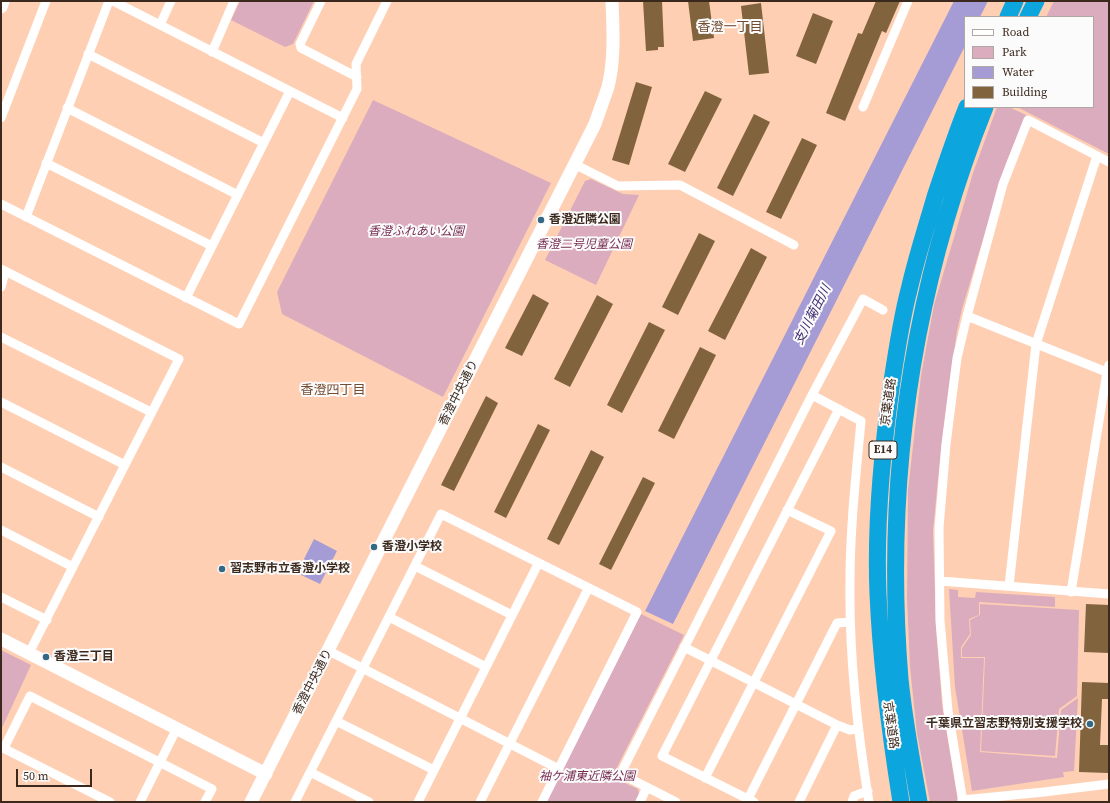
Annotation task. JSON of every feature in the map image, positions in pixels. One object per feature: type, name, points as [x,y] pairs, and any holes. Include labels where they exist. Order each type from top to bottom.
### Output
[{"type":"highway","points":[[1008,16],[1015,1]]},
{"type":"highway","points":[[1028,16],[1036,1]]},
{"type":"highway","name":"京葉道路","points":[[901,802],[886,705],[878,593],[879,499],[885,436],[897,349],[908,290],[923,235],[957,132],[967,108]]},
{"type":"highway","name":"京葉道路","points":[[919,802],[900,680],[897,625],[897,517],[901,458],[908,392],[925,300],[951,204],[985,108]]},
{"type":"street","points":[[1,7],[3,1]]},
{"type":"street","points":[[1,118],[46,1]]},
{"type":"street","points":[[26,217],[109,1]]},
{"type":"street","points":[[113,1],[343,118]]},
{"type":"street","points":[[160,25],[170,1]]},
{"type":"street","points":[[212,52],[234,1]]},
{"type":"street","points":[[321,1],[300,44],[301,48],[357,77]]},
{"type":"street","points":[[1,204],[239,324],[357,89],[356,64],[387,1]]},
{"type":"street","name":"香澄中央通り","points":[[251,802],[329,651],[595,124],[608,86],[614,31],[612,1]]},
{"type":"street","points":[[863,107],[908,1]]},
{"type":"street","points":[[88,54],[264,143]]},
{"type":"street","points":[[186,298],[290,91]]},
{"type":"street","points":[[67,108],[238,195]]},
{"type":"street","points":[[1109,162],[1028,120],[1003,184],[957,358],[946,444],[939,528],[940,621],[944,673],[948,711],[963,801],[1109,784]]},
{"type":"street","points":[[1009,586],[1036,344],[1097,156]]},
{"type":"street","points":[[46,163],[212,246]]},
{"type":"street","points":[[574,164],[618,186],[680,185],[794,245]]},
{"type":"street","points":[[1,287],[3,270],[179,358],[29,653]]},
{"type":"street","points":[[676,802],[625,776],[622,769],[812,395],[863,299],[884,310]]},
{"type":"street","points":[[967,316],[1036,344],[1108,370],[1072,592]]},
{"type":"street","points":[[1,337],[151,412]]},
{"type":"street","points":[[812,395],[861,421],[851,539],[850,622],[858,729],[870,802]]},
{"type":"street","points":[[1,402],[125,465]]},
{"type":"street","points":[[839,409],[662,756],[751,800],[795,704],[837,623],[850,622]]},
{"type":"street","points":[[1,467],[99,517]]},
{"type":"street","points":[[705,778],[831,531],[787,510]]},
{"type":"street","points":[[295,802],[441,514],[588,589],[637,612],[542,802]]},
{"type":"street","points":[[1,530],[73,567]]},
{"type":"street","points":[[418,802],[538,564]]},
{"type":"street","points":[[415,566],[512,615]]},
{"type":"street","points":[[940,581],[1109,594]]},
{"type":"street","points":[[480,802],[588,589]]},
{"type":"street","points":[[1,597],[47,620]]},
{"type":"street","points":[[389,617],[486,667]]},
{"type":"street","points":[[1,639],[266,774]]},
{"type":"street","points":[[684,647],[837,725],[850,730],[858,729]]},
{"type":"street","points":[[329,651],[559,769]]},
{"type":"street","points":[[110,802],[2,748],[30,696],[212,789],[205,802]]},
{"type":"street","points":[[336,720],[434,770]]},
{"type":"street","points":[[799,802],[837,725]]},
{"type":"street","points":[[140,802],[177,728]]},
{"type":"street","points":[[310,772],[369,802]]},
{"type":"street","points":[[640,802],[647,787]]},
{"type":"street","points":[[852,802],[854,796],[868,791]]},
{"type":"street","points":[[1044,792],[1046,802]]},
{"type":"green space","points":[[240,1],[314,1],[293,44],[285,47],[231,20]]},
{"type":"green space","points":[[1054,1],[1109,1],[1109,154],[1019,108],[1094,108],[1094,16],[1046,16]]},
{"type":"green space","name":"香澄ふれあい公園","points":[[373,100],[551,183],[443,397],[282,314],[277,292]]},
{"type":"green space","points":[[997,108],[1011,108],[1026,115],[1006,163],[962,309],[957,331],[941,449],[933,531],[936,627],[942,704],[958,802],[930,802],[917,733],[910,667],[907,599],[908,490],[921,376],[934,305],[973,173]]},
{"type":"green space","name":"香澄二号児童公園","points":[[591,179],[623,194],[639,195],[596,285],[545,260],[585,181]]},
{"type":"green space","points":[[949,589],[958,590],[958,597],[975,598],[976,592],[1055,597],[1055,607],[979,602],[979,615],[969,619],[970,634],[961,647],[961,658],[984,658],[980,752],[1057,758],[1061,710],[1078,698],[1074,771],[1063,772],[1064,777],[972,791],[955,687]]},
{"type":"green space","points":[[980,604],[1079,610],[1077,696],[1059,709],[1055,756],[981,751],[985,657],[962,657],[962,648],[971,635],[970,620],[980,615]]},
{"type":"green space","name":"袖ケ浦東近隣公園","points":[[641,614],[684,635],[612,777],[638,789],[639,794],[635,802],[546,802]]},
{"type":"green space","points":[[1,650],[31,665],[1,730]]},
{"type":"water","name":"支川菊田川","points":[[954,1],[988,1],[980,16],[964,16],[964,48],[673,624],[645,611]]},
{"type":"water","points":[[314,539],[337,551],[320,584],[297,573]]},
{"type":"building","points":[[643,1],[662,1],[664,47],[658,47],[658,50],[646,51]]},
{"type":"building","points":[[688,1],[709,1],[714,38],[693,41]]},
{"type":"building","points":[[876,1],[900,1],[886,33],[882,31],[845,121],[826,113],[858,33],[862,34]]},
{"type":"building","points":[[761,3],[769,73],[749,75],[741,6]]},
{"type":"building","points":[[813,13],[833,21],[816,64],[796,56]]},
{"type":"building","points":[[636,82],[652,87],[629,165],[612,160]]},
{"type":"building","points":[[705,91],[722,99],[685,172],[668,164]]},
{"type":"building","points":[[754,114],[770,122],[733,196],[717,188]]},
{"type":"building","points":[[802,138],[817,145],[781,219],[766,212]]},
{"type":"building","points":[[699,233],[715,241],[678,315],[662,307]]},
{"type":"building","points":[[751,248],[767,257],[725,340],[708,331]]},
{"type":"building","points":[[533,294],[549,303],[522,356],[505,348]]},
{"type":"building","points":[[597,295],[613,304],[570,387],[554,379]]},
{"type":"building","points":[[649,322],[665,330],[622,413],[607,405]]},
{"type":"building","points":[[700,347],[716,355],[674,439],[658,431]]},
{"type":"building","points":[[486,396],[498,403],[454,491],[441,485]]},
{"type":"building","points":[[538,424],[550,430],[506,518],[494,512]]},
{"type":"building","points":[[591,450],[604,457],[559,545],[547,539]]},
{"type":"building","points":[[643,477],[655,483],[611,570],[599,564]]},
{"type":"building","points":[[1086,604],[1109,605],[1109,653],[1084,652]]},
{"type":"building","points":[[1082,682],[1109,683],[1109,699],[1102,699],[1100,745],[1109,745],[1108,773],[1079,772]]},
{"type":"place","name":"香澄近隣公園","points":[[541,220]]},
{"type":"place","name":"香澄小学校","points":[[374,547]]},
{"type":"place","name":"習志野市立香澄小学校","points":[[222,569]]},
{"type":"place","name":"香澄三丁目","points":[[46,657]]},
{"type":"place","name":"千葉県立習志野特別支援学校","points":[[1090,724]]},
{"type":"district","name":"香澄一丁目","points":[[730,28]]},
{"type":"district","name":"香澄四丁目","points":[[333,391]]}]
